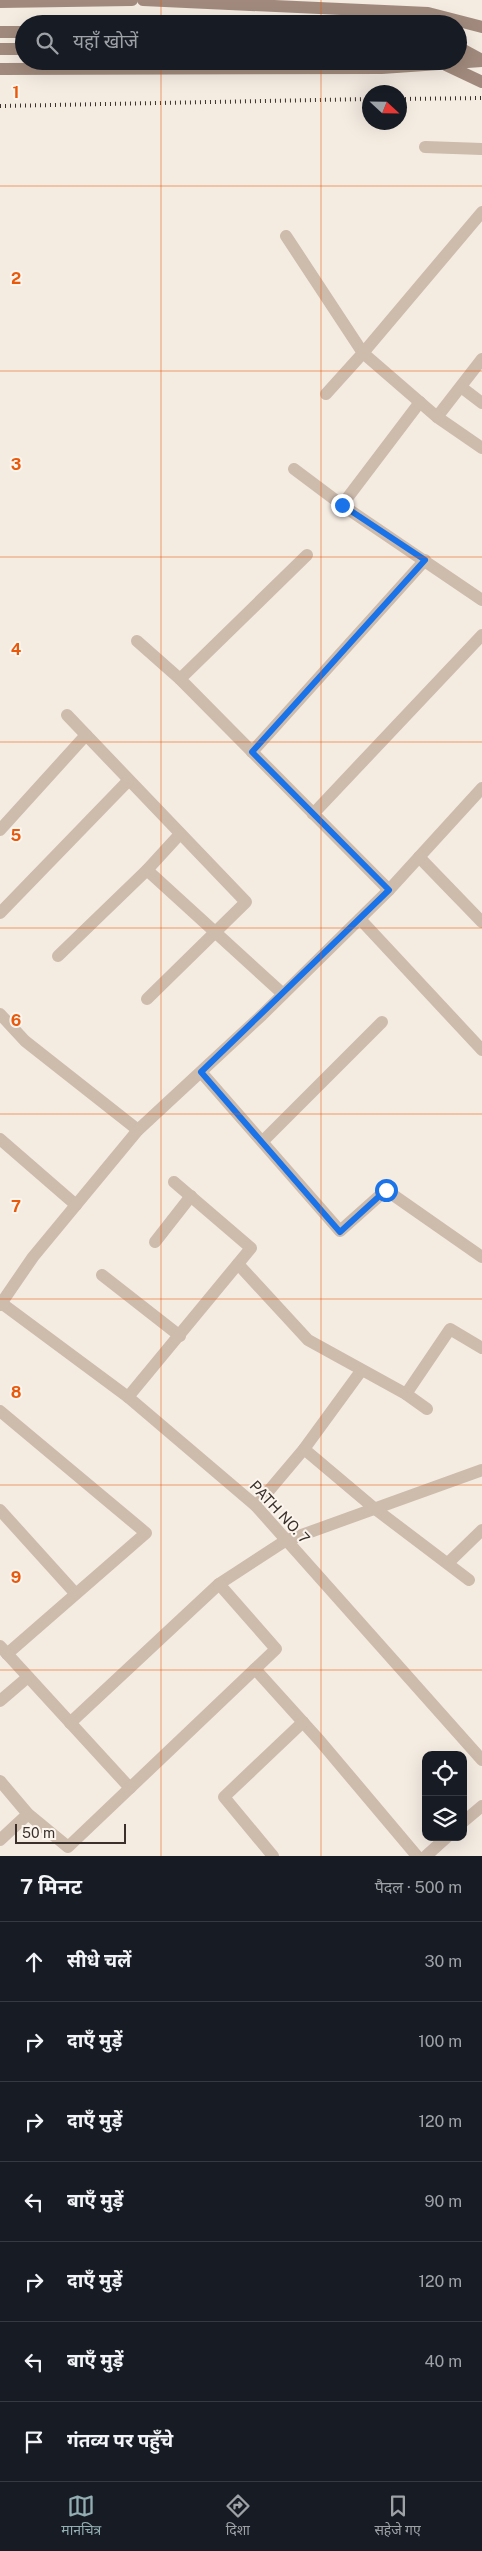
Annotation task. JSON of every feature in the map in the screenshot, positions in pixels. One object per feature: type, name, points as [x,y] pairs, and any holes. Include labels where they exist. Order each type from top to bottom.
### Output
[{"type":"main road","points":[[0,2],[132,0]]},
{"type":"main road","points":[[143,0],[428,13],[436,15]]},
{"type":"main road","points":[[467,23],[482,27]]},
{"type":"main road","points":[[0,32],[15,32]]},
{"type":"main road","points":[[0,49],[15,49]]},
{"type":"main road","points":[[467,52],[482,61]]},
{"type":"main road","points":[[467,62],[482,61]]},
{"type":"main road","points":[[0,69],[15,69]]},
{"type":"main road","points":[[458,70],[482,82]]},
{"type":"street","points":[[425,147],[482,149]]},
{"type":"street","points":[[326,394],[482,212]]},
{"type":"street","points":[[286,236],[363,353],[436,417],[482,448]]},
{"type":"street","points":[[436,417],[482,359]]},
{"type":"street","points":[[461,387],[482,402]]},
{"type":"street","points":[[342,505],[420,402]]},
{"type":"street","points":[[294,469],[342,505],[482,600]]},
{"type":"street","points":[[180,679],[308,555]]},
{"type":"street","points":[[252,752],[425,560]]},
{"type":"street","points":[[313,814],[482,635]]},
{"type":"street","points":[[137,641],[180,679],[389,890]]},
{"type":"street","points":[[67,716],[246,902],[147,999]]},
{"type":"street","points":[[0,830],[86,736]]},
{"type":"street","points":[[0,913],[128,781]]},
{"type":"street","points":[[1,1303],[32,1257],[138,1130],[284,994],[389,890],[482,788]]},
{"type":"street","points":[[58,956],[147,870],[180,834]]},
{"type":"street","points":[[420,857],[482,922]]},
{"type":"street","points":[[147,870],[284,994]]},
{"type":"street","points":[[360,918],[482,1050]]},
{"type":"street","points":[[0,1014],[24,1041],[138,1130]]},
{"type":"street","points":[[263,1141],[382,1022]]},
{"type":"street","points":[[201,1072],[263,1141],[340,1232],[386,1190],[482,1257]]},
{"type":"street","points":[[0,1139],[76,1205]]},
{"type":"street","points":[[128,1397],[251,1248],[174,1182]]},
{"type":"street","points":[[155,1242],[190,1196]]},
{"type":"street","points":[[238,1264],[308,1340],[361,1371],[406,1394],[427,1409]]},
{"type":"street","points":[[102,1275],[180,1336]]},
{"type":"street","name":"PATH NO. 7","points":[[1,1303],[128,1397],[256,1506],[285,1541],[482,1760]]},
{"type":"street","points":[[406,1394],[450,1329],[482,1348]]},
{"type":"street","points":[[256,1506],[304,1449],[361,1371]]},
{"type":"street","points":[[0,1411],[146,1533],[3,1650],[130,1788]]},
{"type":"street","points":[[304,1449],[374,1508],[469,1580]]},
{"type":"street","points":[[70,1723],[218,1584],[285,1541],[482,1470]]},
{"type":"street","points":[[0,1510],[75,1592]]},
{"type":"street","points":[[448,1563],[482,1530]]},
{"type":"street","points":[[0,1781],[28,1814],[68,1847],[276,1649],[218,1584]]},
{"type":"street","points":[[255,1669],[303,1722],[417,1856]]},
{"type":"street","points":[[0,1701],[28,1677]]},
{"type":"street","points":[[273,1856],[224,1797],[303,1722]]},
{"type":"street","points":[[467,1819],[482,1806]]},
{"type":"street","points":[[0,1840],[28,1814]]},
{"type":"street","points":[[426,1856],[443,1841]]},
{"type":"railway","points":[[407,99],[482,98]]},
{"type":"railway","points":[[0,106],[362,99]]},
{"type":"route","points":[[342,505],[425,560],[252,752],[389,890],[201,1072],[263,1141],[340,1232],[386,1190]]}]
